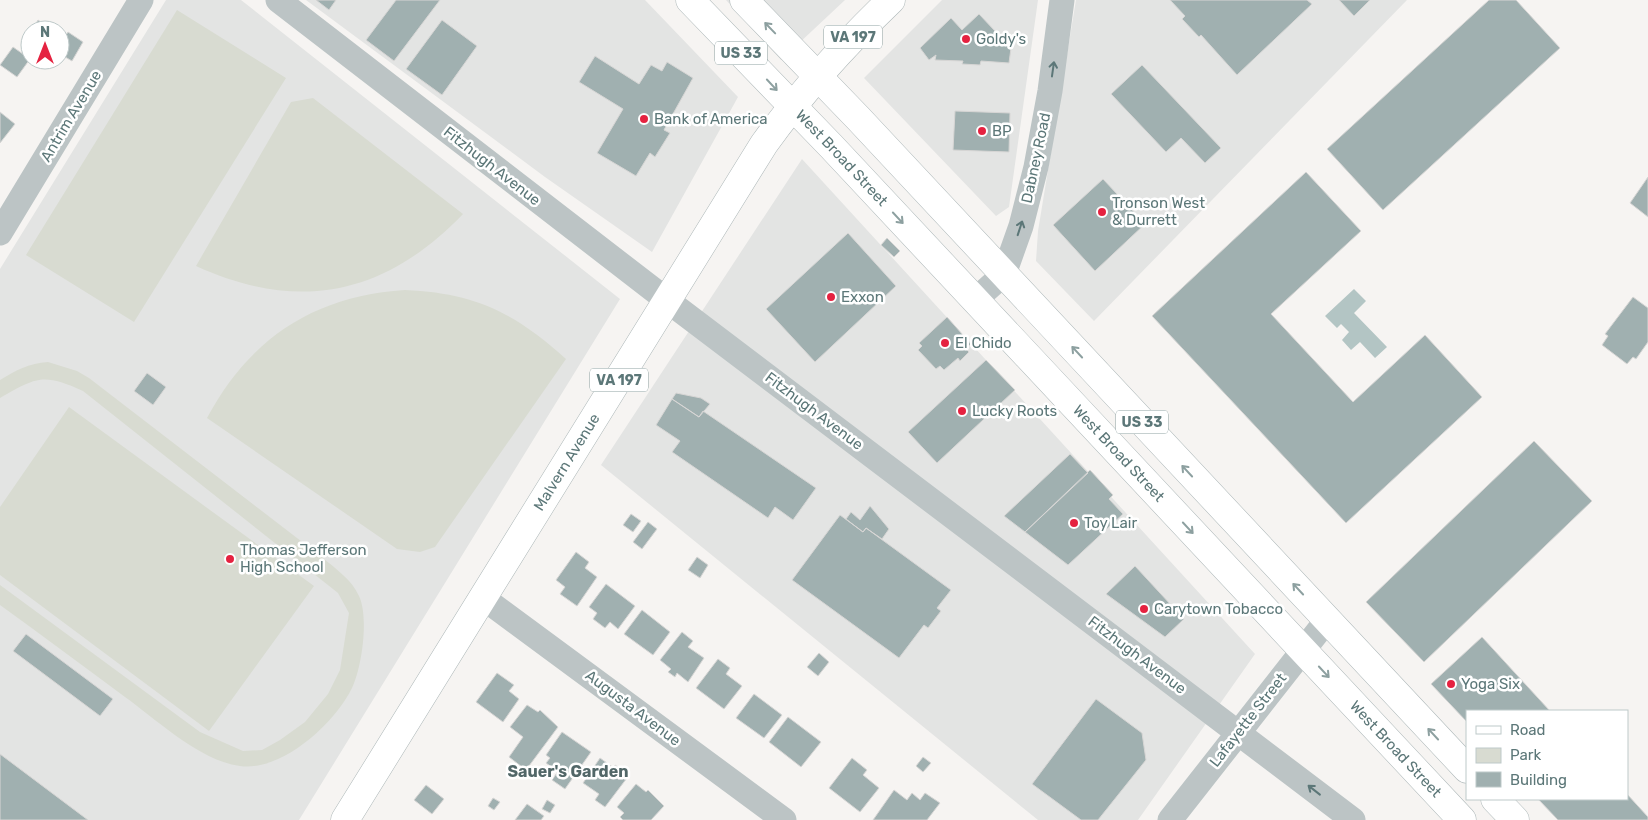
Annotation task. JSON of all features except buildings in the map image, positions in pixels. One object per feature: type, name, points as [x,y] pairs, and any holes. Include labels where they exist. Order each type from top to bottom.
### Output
[{"type":"main road","name":"West Broad Street","points":[[690,0],[975,300],[1462,820]]},
{"type":"main road","name":"US 33","points":[[744,0],[1004,274],[1466,768]]},
{"type":"main road","name":"VA 197","points":[[791,106],[816,76],[891,0]]},
{"type":"main road","name":"Malvern Avenue","points":[[345,820],[761,150],[791,106]]},
{"type":"main road","points":[[1496,800],[1515,820]]},
{"type":"street","name":"Antrim Avenue","points":[[0,232],[141,0]]},
{"type":"street","name":"Fitzhugh Avenue","points":[[278,0],[668,301],[1353,820]]},
{"type":"street","name":"Dabney Road","points":[[975,300],[1004,274],[1021,226],[1036,167],[1050,91],[1062,0]]},
{"type":"street","name":"Augusta Avenue","points":[[482,597],[784,820]]},
{"type":"street","name":"Lafayette Street","points":[[1170,820],[1327,620]]},
{"type":"shaded area","name":"Thomas Jefferson High School","points":[[166,0],[241,0],[620,299],[299,820],[0,820],[0,269]]},
{"type":"shaded area","points":[[306,0],[645,0],[738,97],[652,252],[545,177]]},
{"type":"shaded area","points":[[726,0],[845,0],[781,60]]},
{"type":"shaded area","points":[[942,0],[1038,0],[1009,207],[996,216],[864,78]]},
{"type":"shaded area","points":[[1076,0],[1407,0],[1094,321],[1036,261],[1038,231]]},
{"type":"shaded area","points":[[802,159],[1255,654],[1138,820],[1038,820],[601,465]]},
{"type":"shaded area","points":[[1354,289],[1366,301],[1354,313],[1387,347],[1375,358],[1360,342],[1351,350],[1342,340],[1349,332],[1341,324],[1337,328],[1325,316]]},
{"type":"green space","points":[[177,10],[286,78],[134,322],[26,255]]},
{"type":"green space","points":[[313,98],[463,214],[433,241],[403,263],[371,278],[339,288],[305,292],[270,289],[234,281],[196,266],[291,102]]},
{"type":"green space","points":[[405,290],[452,295],[492,308],[529,329],[566,359],[435,547],[420,552],[397,549],[207,418],[224,390],[243,365],[288,326],[314,312],[342,301],[372,294]]},
{"type":"green space","points":[[48,362],[77,371],[89,378],[323,558],[343,575],[356,590],[362,605],[364,629],[356,679],[344,702],[333,716],[320,730],[289,753],[273,761],[256,766],[240,766],[225,763],[194,748],[0,605],[0,585],[200,732],[243,751],[262,750],[305,722],[328,694],[340,670],[349,613],[338,593],[83,391],[58,382],[40,380],[23,386],[0,398],[0,380],[28,366]]},
{"type":"green space","points":[[69,407],[314,586],[209,731],[0,575],[0,507]]},
{"type":"place","name":"Goldy's","points":[[966,39]]},
{"type":"place","name":"Bank of America","points":[[644,119]]},
{"type":"place","name":"BP","points":[[982,131]]},
{"type":"place","name":"Tronson West & Durrett","points":[[1102,212]]},
{"type":"place","name":"Exxon","points":[[831,297]]},
{"type":"place","name":"El Chido","points":[[945,343]]},
{"type":"place","name":"Lucky Roots","points":[[962,411]]},
{"type":"place","name":"Toy Lair","points":[[1074,523]]},
{"type":"place","name":"Thomas Jefferson High School","points":[[230,559]]},
{"type":"place","name":"Carytown Tobacco","points":[[1144,609]]},
{"type":"place","name":"Yoga Six","points":[[1451,684]]},
{"type":"district","name":"Sauer's Garden","points":[[568,771]]}]
